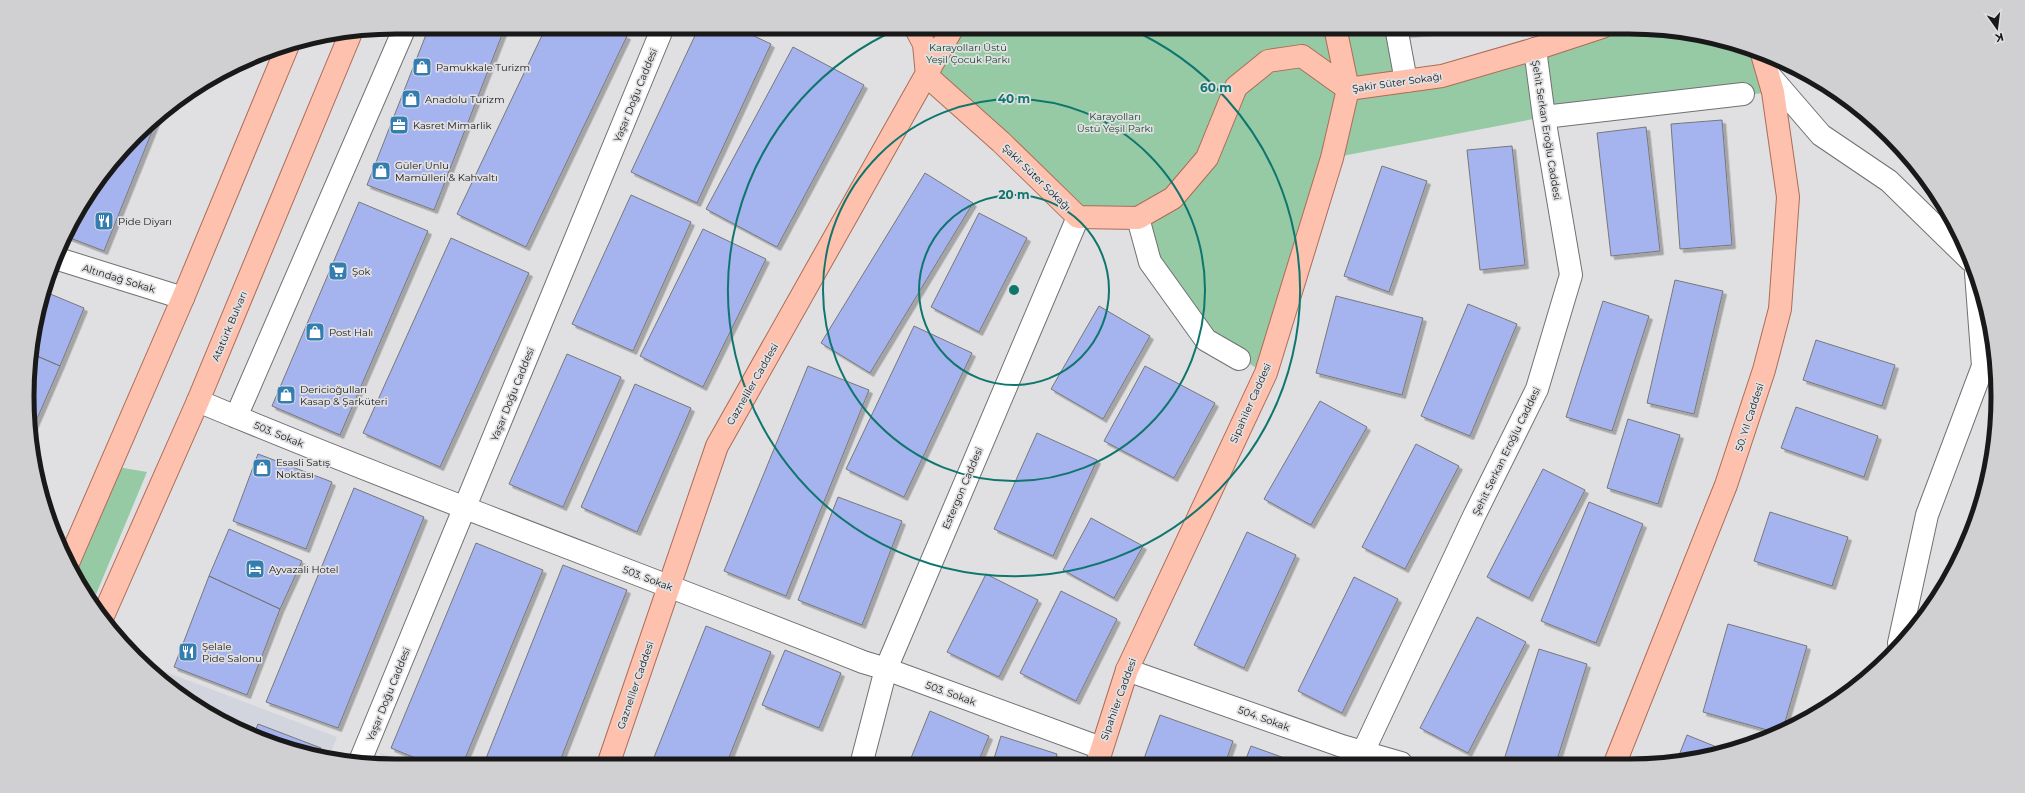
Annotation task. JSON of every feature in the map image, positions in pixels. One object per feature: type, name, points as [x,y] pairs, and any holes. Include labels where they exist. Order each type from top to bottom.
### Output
[{"type":"main road","points":[[919,34],[924,44],[927,76]]},
{"type":"main road","name":"Gazneliler Caddesi","points":[[610,759],[718,446],[949,34]]},
{"type":"main road","name":"Sipahiler Caddesi","points":[[1099,756],[1127,670],[1266,373],[1332,158],[1348,89],[1336,34]]},
{"type":"main road","name":"Şakir Süter Sokağı","points":[[927,76],[1002,142],[1078,217],[1138,218],[1174,198],[1207,158],[1236,87],[1268,61],[1302,56],[1348,89],[1442,76],[1535,50],[1582,34]]},
{"type":"main road","name":"Atatürk Bulvarı","points":[[104,611],[198,401],[349,37]]},
{"type":"main road","points":[[71,557],[183,298],[285,51]]},
{"type":"main road","name":"50. Yıl Caddesi","points":[[1617,759],[1726,485],[1764,370],[1780,309],[1788,197],[1768,63]]},
{"type":"street","points":[[236,417],[402,34]]},
{"type":"street","name":"Yaşar Doğu Caddesi","points":[[362,757],[660,34]]},
{"type":"street","points":[[1397,34],[1406,82]]},
{"type":"street","name":"Şehit Serkan Eroğlu Caddesi","points":[[1362,758],[1474,516],[1537,389],[1571,275],[1544,118],[1535,50]]},
{"type":"street","points":[[1768,63],[1820,135],[1889,181],[1960,250]]},
{"type":"street","points":[[1544,118],[1743,94]]},
{"type":"street","name":"Estergon Caddesi","points":[[863,759],[886,669],[1078,217]]},
{"type":"street","points":[[1138,218],[1150,262],[1206,340],[1239,359]]},
{"type":"street","name":"Altındağ Sokak","points":[[61,260],[183,298]]},
{"type":"street","points":[[1900,637],[1927,515],[1983,366],[1978,300]]},
{"type":"street","name":"503. Sokak","points":[[198,401],[464,509],[670,586],[863,662],[886,669],[1099,756]]},
{"type":"street","name":"504. Sokak","points":[[1127,670],[1342,746],[1362,758]]},
{"type":"shaded area","points":[[156,668],[337,737],[331,753],[280,740],[236,722],[215,710],[195,698]]},
{"type":"shaded area","points":[[381,753],[398,759],[396,759],[379,758]]},
{"type":"green space","points":[[949,34],[1397,34],[1406,81],[1577,34],[1628,34],[1676,37],[1722,46],[1745,53],[1764,61],[1773,92],[1544,117],[1332,158],[1266,373],[1206,340],[1138,218],[1078,217],[927,76]]},
{"type":"green space","points":[[118,467],[147,472],[95,598],[76,565]]},
{"type":"building","points":[[426,34],[502,34],[434,210],[367,185]]},
{"type":"building","points":[[543,34],[623,34],[627,36],[526,247],[457,214]]},
{"type":"building","points":[[696,34],[750,34],[771,44],[697,203],[631,172]]},
{"type":"building","points":[[793,47],[864,85],[777,247],[706,209]]},
{"type":"building","points":[[1722,120],[1732,245],[1680,249],[1671,124]]},
{"type":"building","points":[[154,127],[104,251],[70,238],[95,195],[109,176],[124,157]]},
{"type":"building","points":[[1646,127],[1660,251],[1611,256],[1597,133]]},
{"type":"building","points":[[1512,146],[1525,265],[1480,270],[1467,150]]},
{"type":"building","points":[[1382,166],[1427,181],[1389,292],[1344,276]]},
{"type":"building","points":[[925,173],[973,203],[870,373],[821,343]]},
{"type":"building","points":[[631,195],[691,222],[633,351],[572,324]]},
{"type":"building","points":[[359,202],[428,231],[340,435],[272,406]]},
{"type":"building","points":[[979,213],[1027,238],[979,332],[931,307]]},
{"type":"building","points":[[703,229],[766,259],[703,387],[640,356]]},
{"type":"building","points":[[451,238],[529,273],[440,467],[363,433]]},
{"type":"building","points":[[1675,280],[1723,291],[1694,414],[1647,403]]},
{"type":"building","points":[[49,293],[84,308],[60,366],[36,356],[41,326]]},
{"type":"building","points":[[1336,296],[1423,318],[1402,395],[1316,373]]},
{"type":"building","points":[[1603,301],[1649,316],[1612,431],[1566,417]]},
{"type":"building","points":[[1468,304],[1517,324],[1470,436],[1421,416]]},
{"type":"building","points":[[1099,306],[1150,336],[1103,419],[1051,389]]},
{"type":"building","points":[[914,326],[972,353],[904,497],[846,469]]},
{"type":"building","points":[[1816,340],[1895,365],[1882,406],[1803,380]]},
{"type":"building","points":[[567,354],[621,377],[563,507],[509,484]]},
{"type":"building","points":[[36,356],[60,366],[35,423],[34,396]]},
{"type":"building","points":[[808,366],[869,390],[786,596],[724,571]]},
{"type":"building","points":[[1145,366],[1215,403],[1174,478],[1104,441]]},
{"type":"building","points":[[635,384],[691,408],[637,532],[581,507]]},
{"type":"building","points":[[1320,401],[1367,427],[1311,525],[1264,499]]},
{"type":"building","points":[[1796,407],[1878,436],[1864,477],[1781,448]]},
{"type":"building","points":[[1628,419],[1680,435],[1658,504],[1607,488]]},
{"type":"building","points":[[1037,433],[1097,460],[1053,556],[994,529]]},
{"type":"building","points":[[1416,444],[1459,466],[1405,569],[1362,547]]},
{"type":"building","points":[[258,454],[332,482],[306,549],[233,521]]},
{"type":"building","points":[[1543,469],[1585,490],[1529,598],[1487,577]]},
{"type":"building","points":[[354,488],[424,517],[338,728],[266,702]]},
{"type":"building","points":[[838,497],[902,521],[862,625],[798,600]]},
{"type":"building","points":[[1589,502],[1643,524],[1596,643],[1541,621]]},
{"type":"building","points":[[1770,512],[1848,537],[1832,586],[1754,561]]},
{"type":"building","points":[[1091,518],[1143,546],[1114,598],[1063,570]]},
{"type":"building","name":"Ayvazali Hotel","points":[[229,529],[302,561],[280,609],[209,576]]},
{"type":"building","points":[[1247,532],[1296,555],[1244,668],[1194,645]]},
{"type":"building","points":[[476,543],[543,570],[465,759],[418,759],[391,748]]},
{"type":"building","points":[[563,565],[627,590],[561,759],[486,759]]},
{"type":"building","points":[[986,574],[1038,600],[999,677],[947,652]]},
{"type":"building","points":[[209,576],[280,609],[247,695],[174,667]]},
{"type":"building","points":[[1354,577],[1398,599],[1342,713],[1298,691]]},
{"type":"building","points":[[1061,591],[1117,619],[1076,701],[1020,673]]},
{"type":"building","points":[[1477,617],[1526,642],[1468,753],[1420,728]]},
{"type":"building","points":[[1728,624],[1807,646],[1784,724],[1769,730],[1703,712]]},
{"type":"building","points":[[706,626],[771,652],[728,759],[653,759]]},
{"type":"building","points":[[1539,649],[1587,664],[1557,759],[1504,759]]},
{"type":"building","points":[[785,650],[841,673],[819,728],[762,705]]},
{"type":"building","points":[[930,711],[989,736],[979,759],[911,758]]},
{"type":"building","points":[[1160,715],[1233,741],[1227,759],[1144,759]]},
{"type":"building","points":[[258,724],[321,748],[320,751],[303,747],[256,730]]},
{"type":"building","points":[[1687,735],[1718,748],[1699,752],[1679,755]]},
{"type":"building","points":[[1001,736],[1057,754],[1056,759],[994,759]]},
{"type":"building","points":[[1251,746],[1287,759],[1246,759]]},
{"type":"place","name":"Pamukkale Turizm","points":[[422,67]]},
{"type":"place","name":"Anadolu Turizm","points":[[411,99]]},
{"type":"place","name":"Kasret Mimarlik","points":[[399,125]]},
{"type":"place","name":"Güler Unlu Mamülleri & Kahvaltı","points":[[381,171]]},
{"type":"place","name":"Pide Diyarı","points":[[104,221]]},
{"type":"place","name":"Şok","points":[[338,271]]},
{"type":"place","name":"Post Halı","points":[[315,332]]},
{"type":"place","name":"Dericioğulları Kasap & Şarküteri","points":[[286,395]]},
{"type":"place","name":"Esasli Satış Noktası","points":[[262,468]]},
{"type":"place","name":"Ayvazali Hotel","points":[[255,569]]},
{"type":"place","name":"Şelale Pide Salonu","points":[[188,652]]},
{"type":"park label","name":"Karayolları Üstü Yeşil Çocuk Parkı","points":[[968,52]]},
{"type":"park label","name":"Karayolları Üstü Yeşil Parkı","points":[[1115,122]]}]
